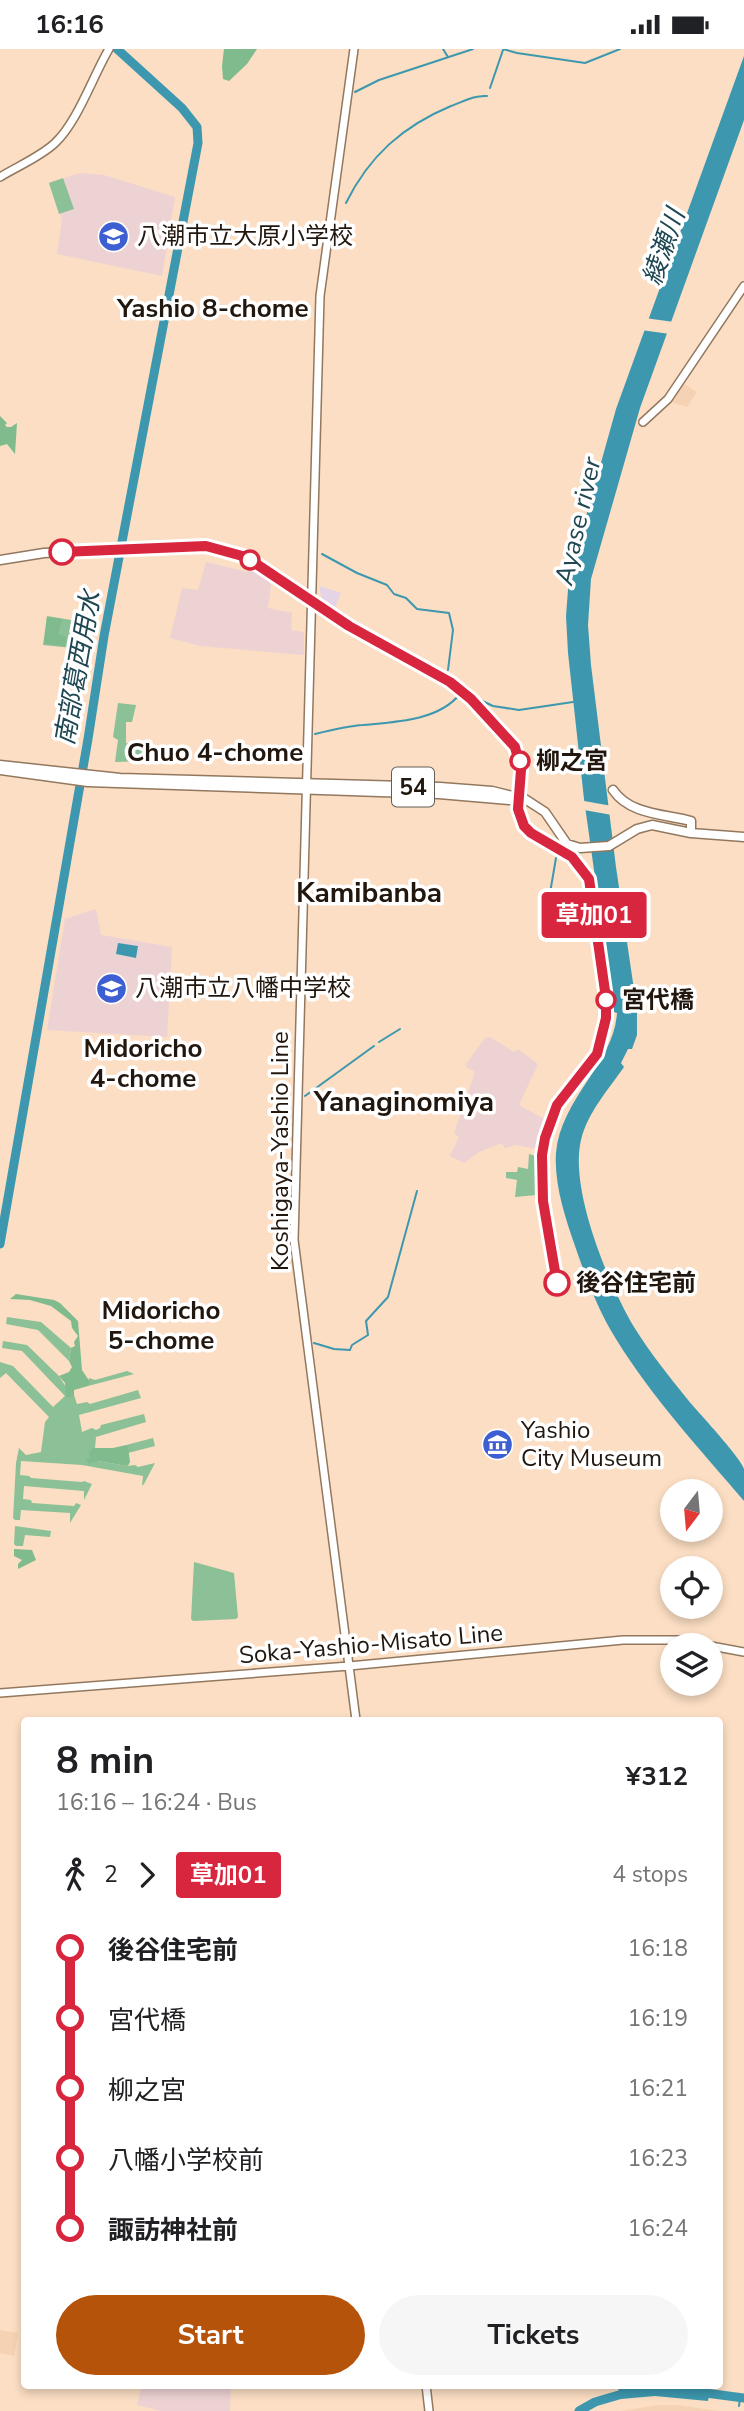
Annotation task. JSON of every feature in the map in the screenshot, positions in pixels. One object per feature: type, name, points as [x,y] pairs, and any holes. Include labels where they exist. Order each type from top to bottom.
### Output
[{"type":"main road","points":[[0,177],[44,152],[63,134],[109,49]]},
{"type":"main road","name":"Koshigaya-Yashio Line","points":[[354,49],[320,296],[294,1240],[356,1717]]},
{"type":"main road","points":[[643,422],[668,399],[744,286]]},
{"type":"main road","points":[[0,560],[33,554],[126,548],[206,546],[234,552],[255,563],[349,626],[428,668],[456,687],[479,707],[515,747],[521,770]]},
{"type":"main road","name":"54","points":[[0,765],[88,779],[306,786],[509,800],[519,798],[540,807],[567,844],[580,848],[609,846],[644,826],[652,825],[691,833],[744,837]]},
{"type":"main road","name":"54","points":[[0,771],[74,777]]},
{"type":"main road","points":[[613,790],[634,808],[691,821],[691,833]]},
{"type":"main road","name":"Soka-Yashio-Misato Line","points":[[0,1693],[349,1666],[623,1640],[679,1640],[744,1652]]},
{"type":"main road","points":[[426,2389],[429,2411]]},
{"type":"shaded area","name":"八潮市立大原小学校","points":[[80,173],[104,175],[175,197],[162,276],[57,254],[62,219],[49,183]]},
{"type":"shaded area","points":[[684,384],[697,392],[687,407],[671,402]]},
{"type":"shaded area","points":[[206,562],[248,572],[251,565],[272,579],[268,608],[292,613],[291,630],[304,632],[304,655],[200,646],[170,638],[182,588],[198,590]]},
{"type":"shaded area","points":[[319,586],[341,593],[333,612],[323,604]]},
{"type":"shaded area","name":"八潮市立八幡中学校","points":[[96,909],[101,935],[172,947],[167,1037],[47,1030],[65,919]]},
{"type":"shaded area","points":[[490,1037],[514,1052],[518,1049],[538,1064],[519,1105],[546,1120],[538,1149],[516,1145],[505,1148],[502,1143],[479,1152],[464,1163],[450,1156],[459,1137],[454,1133],[475,1072],[466,1067],[466,1064],[485,1038]]},
{"type":"shaded area","points":[[0,2330],[18,2333],[14,2356],[0,2353]]},
{"type":"shaded area","points":[[141,2389],[231,2389],[230,2411],[161,2411],[137,2405]]},
{"type":"shaded area","points":[[678,2405],[718,2411],[621,2411]]},
{"type":"green space","points":[[224,49],[257,49],[247,64],[229,81],[223,79]]},
{"type":"green space","points":[[63,178],[74,209],[59,214],[49,183]]},
{"type":"green space","points":[[0,416],[7,423],[7,427],[17,423],[15,454],[7,444],[0,446]]},
{"type":"green space","points":[[47,616],[95,624],[92,650],[43,645]]},
{"type":"green space","points":[[47,617],[62,619],[58,634],[66,637],[65,646],[44,644]]},
{"type":"green space","points":[[118,703],[136,705],[132,722],[126,722],[126,743],[146,746],[145,761],[115,762],[118,740],[113,737]]},
{"type":"green space","points":[[529,1154],[539,1157],[537,1195],[515,1197],[517,1180],[506,1178],[506,1172],[517,1172],[518,1167],[528,1169]]},
{"type":"green space","points":[[16,1294],[54,1300],[78,1321],[82,1370],[90,1382],[88,1386],[74,1390],[74,1395],[68,1398],[65,1383],[59,1376],[69,1372],[72,1367],[69,1361],[71,1348],[75,1346],[74,1342],[78,1336],[71,1321],[51,1306],[30,1300],[10,1299]]},
{"type":"green space","points":[[7,1317],[41,1322],[71,1348],[69,1361],[38,1330],[6,1324]]},
{"type":"green space","points":[[3,1341],[27,1345],[59,1376],[71,1395],[74,1395],[77,1404],[90,1404],[138,1390],[141,1398],[79,1415],[82,1432],[144,1414],[146,1422],[96,1437],[93,1448],[97,1461],[138,1467],[155,1463],[142,1486],[143,1476],[82,1465],[21,1461],[20,1475],[92,1484],[84,1500],[84,1491],[24,1486],[23,1499],[31,1500],[32,1503],[81,1505],[70,1523],[70,1513],[21,1510],[20,1520],[13,1518],[19,1448],[26,1455],[41,1452],[45,1422],[49,1417],[6,1373],[0,1378],[0,1362],[13,1366],[53,1407],[65,1396],[22,1351],[2,1348]]},
{"type":"green space","points":[[127,1371],[134,1374],[88,1386],[89,1378],[95,1380]]},
{"type":"green space","points":[[153,1438],[155,1446],[128,1453],[126,1445]]},
{"type":"green space","points":[[126,1445],[130,1462],[128,1466],[97,1461],[89,1464],[86,1460],[90,1458],[89,1452],[93,1448]]},
{"type":"green space","points":[[15,1526],[51,1531],[50,1537],[25,1535],[23,1546],[16,1546]]},
{"type":"green space","points":[[14,1549],[32,1550],[36,1560],[18,1569],[22,1560],[14,1556]]},
{"type":"green space","points":[[194,1562],[234,1573],[236,1619],[191,1619]]},
{"type":"water","points":[[744,56],[744,120],[640,408],[591,579],[588,625],[591,665],[637,1010],[637,1035],[632,1049],[628,1049],[621,1063],[624,1067],[588,1120],[581,1140],[579,1161],[586,1210],[613,1287],[640,1337],[741,1464],[744,1469],[744,1501],[661,1403],[610,1328],[593,1294],[571,1235],[561,1200],[556,1153],[567,1115],[607,1048],[617,1013],[614,1012],[584,799],[568,653],[566,616],[569,577],[616,409]]},
{"type":"water","points":[[118,943],[138,946],[136,958],[116,954]]},
{"type":"water","points":[[618,2389],[710,2389],[708,2401],[655,2396],[621,2399]]},
{"type":"pier","points":[[645,318],[674,322],[670,334],[641,330]]},
{"type":"pier","points":[[584,801],[612,806],[612,815],[584,810]]},
{"type":"waterway","name":"南部葛西用水","points":[[0,1244],[104,636],[198,143],[197,127],[182,108],[117,49]]},
{"type":"waterway","points":[[443,49],[448,57]]},
{"type":"waterway","points":[[355,92],[379,80],[473,49]]},
{"type":"waterway","points":[[503,49],[585,63],[620,49]]},
{"type":"waterway","points":[[490,88],[503,50]]},
{"type":"waterway","points":[[346,203],[365,171],[389,144],[403,133],[451,106],[487,96]]},
{"type":"waterway","points":[[322,554],[387,585],[394,594],[406,598],[417,609],[449,613],[453,630],[448,670]]},
{"type":"waterway","points":[[315,734],[351,726],[415,719],[440,710],[460,694]]},
{"type":"waterway","points":[[476,698],[493,706],[519,710],[573,702]]},
{"type":"waterway","points":[[544,928],[556,858]]},
{"type":"waterway","points":[[379,1042],[400,1029]]},
{"type":"waterway","points":[[305,1096],[374,1046]]},
{"type":"waterway","points":[[314,1343],[350,1350],[352,1345],[368,1335],[366,1321],[388,1297],[417,1191]]},
{"type":"waterway","points":[[579,2411],[595,2402],[629,2392]]},
{"type":"waterway","points":[[698,2392],[744,2398]]},
{"type":"waterway","points":[[739,2406],[740,2398]]},
{"type":"bus line","name":"草加01","points":[[62,552],[206,546],[246,557],[349,626],[450,682],[471,699],[515,747],[521,770],[518,809],[524,826],[541,840],[572,857],[589,879],[606,998],[606,1018],[600,1047],[591,1064],[557,1105],[551,1117],[542,1155],[543,1201],[557,1283]]},
{"type":"place","name":"八潮市立大原小学校","points":[[114,236]]},
{"type":"place","name":"柳之宮","points":[[520,761]]},
{"type":"place","name":"八潮市立八幡中学校","points":[[112,988]]},
{"type":"place","name":"宮代橋","points":[[606,1000]]},
{"type":"place","name":"後谷住宅前","points":[[557,1283]]},
{"type":"place","name":"Yashio City Museum","points":[[498,1444]]},
{"type":"district","name":"Yashio 8-chome","points":[[213,308]]},
{"type":"district","name":"Chuo 4-chome","points":[[215,752]]},
{"type":"district","name":"Kamibanba","points":[[369,893]]},
{"type":"district","name":"Midoricho 4-chome","points":[[143,1062]]},
{"type":"district","name":"Yanaginomiya","points":[[404,1102]]},
{"type":"district","name":"Midoricho 5-chome","points":[[161,1324]]},
{"type":"water label","name":"綾瀬川","points":[[664,247]]},
{"type":"water label","name":"Ayase river","points":[[578,521]]}]
